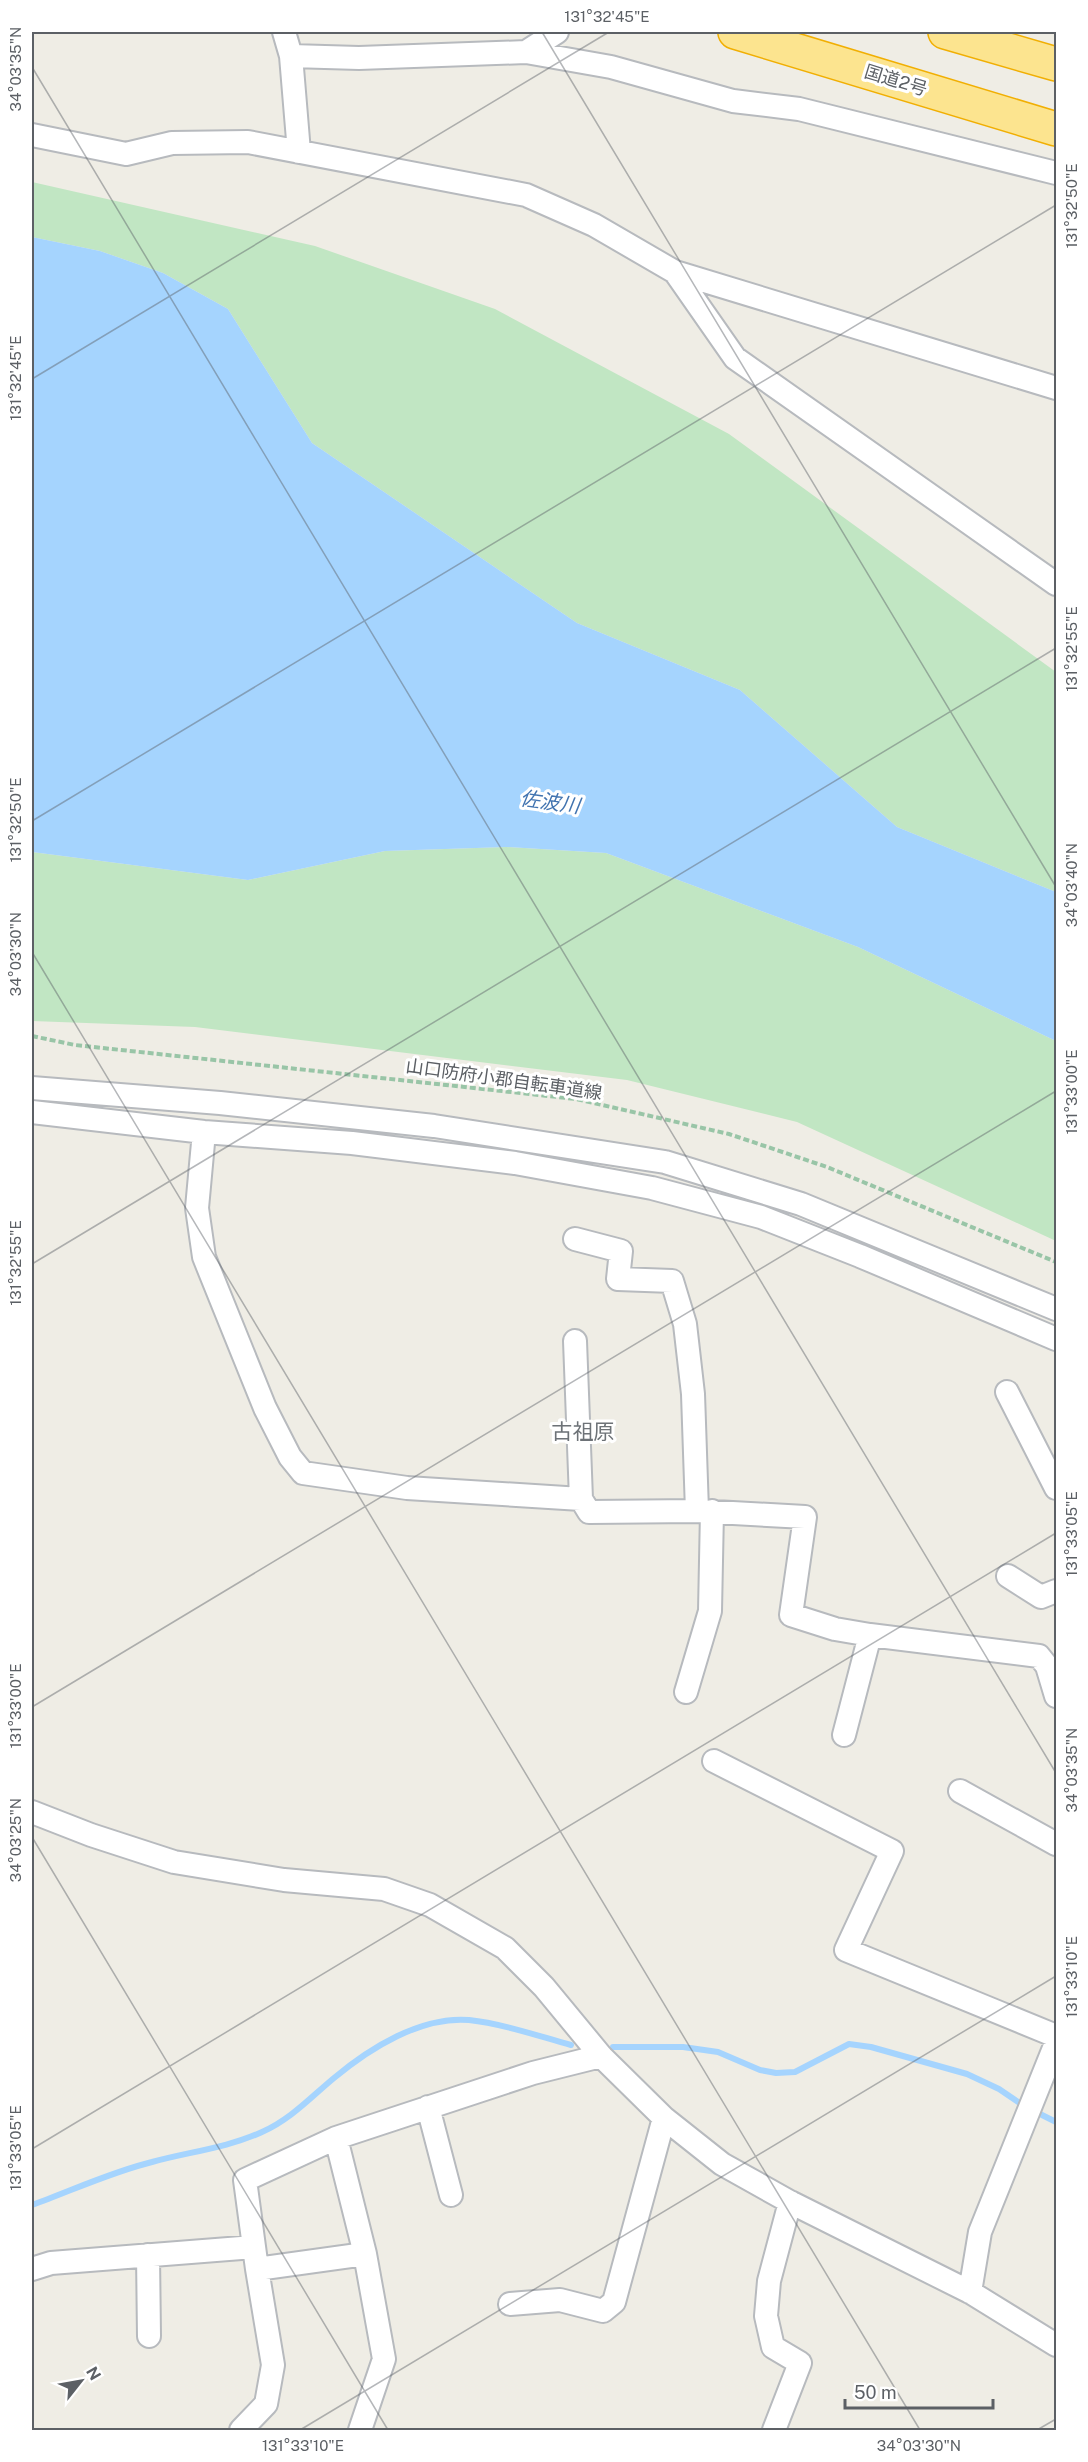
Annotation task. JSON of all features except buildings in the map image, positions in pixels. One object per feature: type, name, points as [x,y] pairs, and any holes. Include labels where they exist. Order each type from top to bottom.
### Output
[{"type":"highway","name":"国道2号","points":[[735,32],[1056,129]]},
{"type":"highway","points":[[945,32],[1056,64]]},
{"type":"street","points":[[526,52],[557,32]]},
{"type":"street","points":[[299,152],[287,44],[359,58],[526,52],[611,67],[733,100],[799,109],[1056,173]]},
{"type":"street","points":[[32,135],[126,154],[172,143],[248,142],[526,195],[594,225],[675,272],[1056,388]]},
{"type":"street","points":[[675,272],[735,358],[1056,584]]},
{"type":"street","points":[[32,1088],[220,1103],[434,1126],[664,1162],[801,1204],[1056,1309]]},
{"type":"street","points":[[32,1112],[204,1132],[352,1143],[514,1163],[652,1188],[761,1217],[1056,1339]]},
{"type":"street","points":[[204,1132],[197,1208],[204,1257],[265,1408],[290,1457],[303,1473],[407,1488],[581,1499]]},
{"type":"street","points":[[574,1239],[621,1251],[618,1279],[672,1281],[685,1324],[704,1511],[710,1611],[686,1692]]},
{"type":"street","points":[[575,1341],[581,1499],[590,1512],[704,1511],[805,1517],[792,1615],[835,1629],[870,1635],[1039,1656],[1047,1666],[1056,1696]]},
{"type":"street","points":[[1007,1392],[1056,1488]]},
{"type":"street","points":[[1008,1576],[1041,1598],[1056,1591]]},
{"type":"street","points":[[844,1735],[870,1635]]},
{"type":"street","points":[[714,1761],[892,1851],[846,1950],[1056,2036]]},
{"type":"street","points":[[960,1791],[1056,1844]]},
{"type":"street","points":[[32,1812],[91,1835],[174,1862],[284,1880],[384,1889],[429,1905],[505,1948],[544,1987],[601,2056],[664,2118],[722,2164],[790,2202],[970,2292],[1056,2345]]},
{"type":"street","points":[[970,2292],[980,2232],[1056,2043]]},
{"type":"street","points":[[241,2430],[267,2404],[273,2365],[245,2180],[336,2138],[532,2073],[601,2056]]},
{"type":"street","points":[[428,2107],[451,2195]]},
{"type":"street","points":[[510,2304],[560,2300],[603,2311],[614,2302],[664,2118]]},
{"type":"street","points":[[336,2138],[365,2254],[384,2359],[360,2430]]},
{"type":"street","points":[[774,2430],[800,2363],[772,2347],[765,2316],[769,2281],[790,2202]]},
{"type":"street","points":[[32,2269],[51,2263],[148,2255],[255,2258],[365,2254]]},
{"type":"street","points":[[148,2255],[149,2336]]},
{"type":"path","name":"山口防府小郡自転車道線","points":[[32,1036],[75,1045],[576,1099],[729,1134],[827,1167],[1056,1262]]},
{"type":"green space","points":[[32,182],[315,246],[495,309],[729,434],[1056,672],[1056,892],[897,827],[740,690],[577,623],[312,443],[228,309],[163,273],[100,251],[32,237]]},
{"type":"green space","points":[[506,847],[606,853],[858,947],[1056,1041],[1056,1241],[797,1122],[627,1080],[195,1027],[32,1021],[32,852],[248,880],[385,851]]},
{"type":"water","name":"佐波川","points":[[32,237],[100,251],[163,273],[228,309],[312,443],[577,623],[740,690],[897,827],[1056,892],[1056,1041],[858,947],[606,853],[506,847],[385,851],[248,880],[32,852]]},
{"type":"waterway","points":[[32,2205],[121,2171],[221,2146],[262,2132],[291,2115],[334,2078],[380,2045],[433,2023],[469,2020],[495,2024],[571,2045]]},
{"type":"waterway","points":[[613,2047],[683,2047],[718,2052],[760,2070],[776,2073],[795,2072],[849,2044],[871,2047],[967,2074],[999,2089],[1024,2106],[1056,2122]]},
{"type":"district","name":"古祖原","points":[[583,1431]]}]
